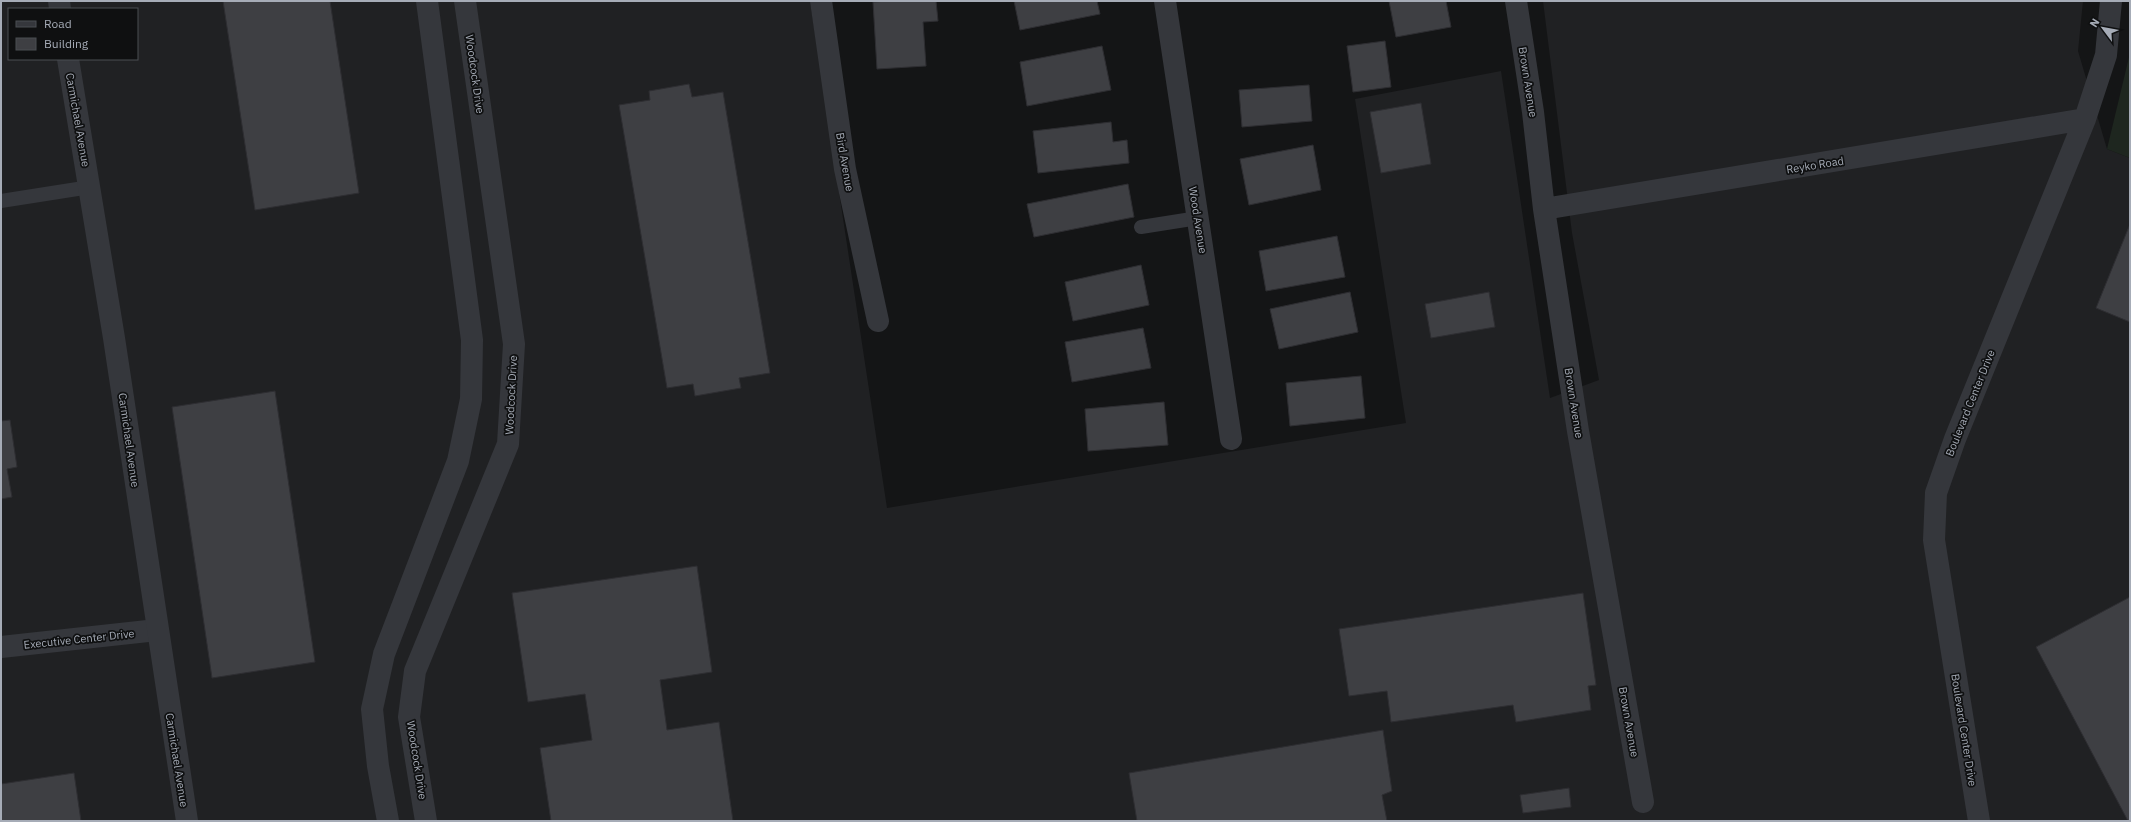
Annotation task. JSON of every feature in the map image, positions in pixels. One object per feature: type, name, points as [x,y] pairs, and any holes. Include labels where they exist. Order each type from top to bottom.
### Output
[{"type":"street","points":[[388,821],[378,766],[372,709],[384,654],[458,461],[472,399],[472,340],[427,1]]},
{"type":"street","name":"Woodcock Drive","points":[[426,821],[409,717],[414,671],[508,444],[514,344],[465,1]]},
{"type":"street","name":"Bird Avenue","points":[[821,1],[845,170],[878,320]]},
{"type":"street","name":"Wood Avenue","points":[[1165,1],[1231,439]]},
{"type":"street","name":"Brown Avenue","points":[[1516,1],[1533,112],[1544,209],[1578,431],[1644,802]]},
{"type":"street","name":"Boulevard Center Drive","points":[[1978,821],[1934,540],[1936,493],[1955,439],[2085,120],[2106,55],[2111,1]]},
{"type":"street","name":"Carmichael Avenue","points":[[68,60],[114,338],[187,821]]},
{"type":"street","name":"Reyko Road","points":[[1544,209],[2085,120]]},
{"type":"street","name":"Executive Center Drive","points":[[1,648],[157,630]]},
{"type":"lane","points":[[1,201],[90,187]]},
{"type":"lane","points":[[1141,227],[1198,218]]},
{"type":"shaded area","points":[[1,1],[810,1],[887,508],[1406,423],[1355,99],[1501,71],[1550,398],[1599,380],[1572,233],[1543,1],[2083,1],[2078,51],[2107,149],[2130,158],[2130,821],[1,821]]},
{"type":"shaded area","points":[[2130,53],[2130,158],[2107,149]]},
{"type":"building","points":[[223,1],[330,1],[359,193],[255,210]]},
{"type":"building","points":[[936,1],[938,21],[923,22],[926,66],[877,69],[873,2]]},
{"type":"building","points":[[1014,1],[1097,1],[1100,14],[1020,30]]},
{"type":"building","points":[[1389,1],[1446,1],[1451,27],[1396,37]]},
{"type":"building","points":[[1385,41],[1391,87],[1353,92],[1347,46]]},
{"type":"building","points":[[1102,46],[1111,90],[1027,106],[1020,62]]},
{"type":"building","points":[[689,84],[692,97],[723,92],[770,373],[739,378],[741,388],[695,396],[693,384],[667,388],[619,105],[650,100],[649,91]]},
{"type":"building","points":[[1309,85],[1312,121],[1242,127],[1239,90]]},
{"type":"building","points":[[1421,103],[1431,164],[1381,173],[1370,112]]},
{"type":"building","points":[[1111,122],[1113,142],[1127,140],[1129,163],[1038,173],[1033,131]]},
{"type":"building","points":[[1313,145],[1321,190],[1249,205],[1240,159]]},
{"type":"building","points":[[1128,184],[1134,217],[1034,237],[1027,204]]},
{"type":"building","points":[[2130,224],[2130,322],[2096,308]]},
{"type":"building","points":[[1337,236],[1345,277],[1266,291],[1259,251]]},
{"type":"building","points":[[1141,265],[1149,305],[1073,321],[1065,282]]},
{"type":"building","points":[[1350,292],[1358,332],[1279,349],[1270,309]]},
{"type":"building","points":[[1489,292],[1495,327],[1431,338],[1425,304]]},
{"type":"building","points":[[1143,328],[1151,368],[1072,382],[1065,342]]},
{"type":"building","points":[[1361,376],[1365,418],[1290,426],[1286,383]]},
{"type":"building","points":[[275,391],[315,662],[212,678],[172,407]]},
{"type":"building","points":[[1164,402],[1168,445],[1088,451],[1085,409]]},
{"type":"building","points":[[10,420],[17,467],[7,469],[12,497],[1,499],[1,421]]},
{"type":"building","points":[[697,566],[712,672],[660,680],[667,730],[719,722],[733,821],[551,821],[540,748],[592,740],[585,694],[528,702],[512,593]]},
{"type":"building","points":[[1583,593],[1596,685],[1588,686],[1591,710],[1516,722],[1513,705],[1391,722],[1387,691],[1349,696],[1339,629]]},
{"type":"building","points":[[2130,597],[2130,821],[2128,821],[2036,647]]},
{"type":"building","points":[[1383,730],[1392,791],[1382,795],[1387,821],[1137,821],[1129,773]]},
{"type":"building","points":[[74,773],[81,821],[1,821],[1,784]]},
{"type":"building","points":[[1569,788],[1571,807],[1523,813],[1520,795]]}]
